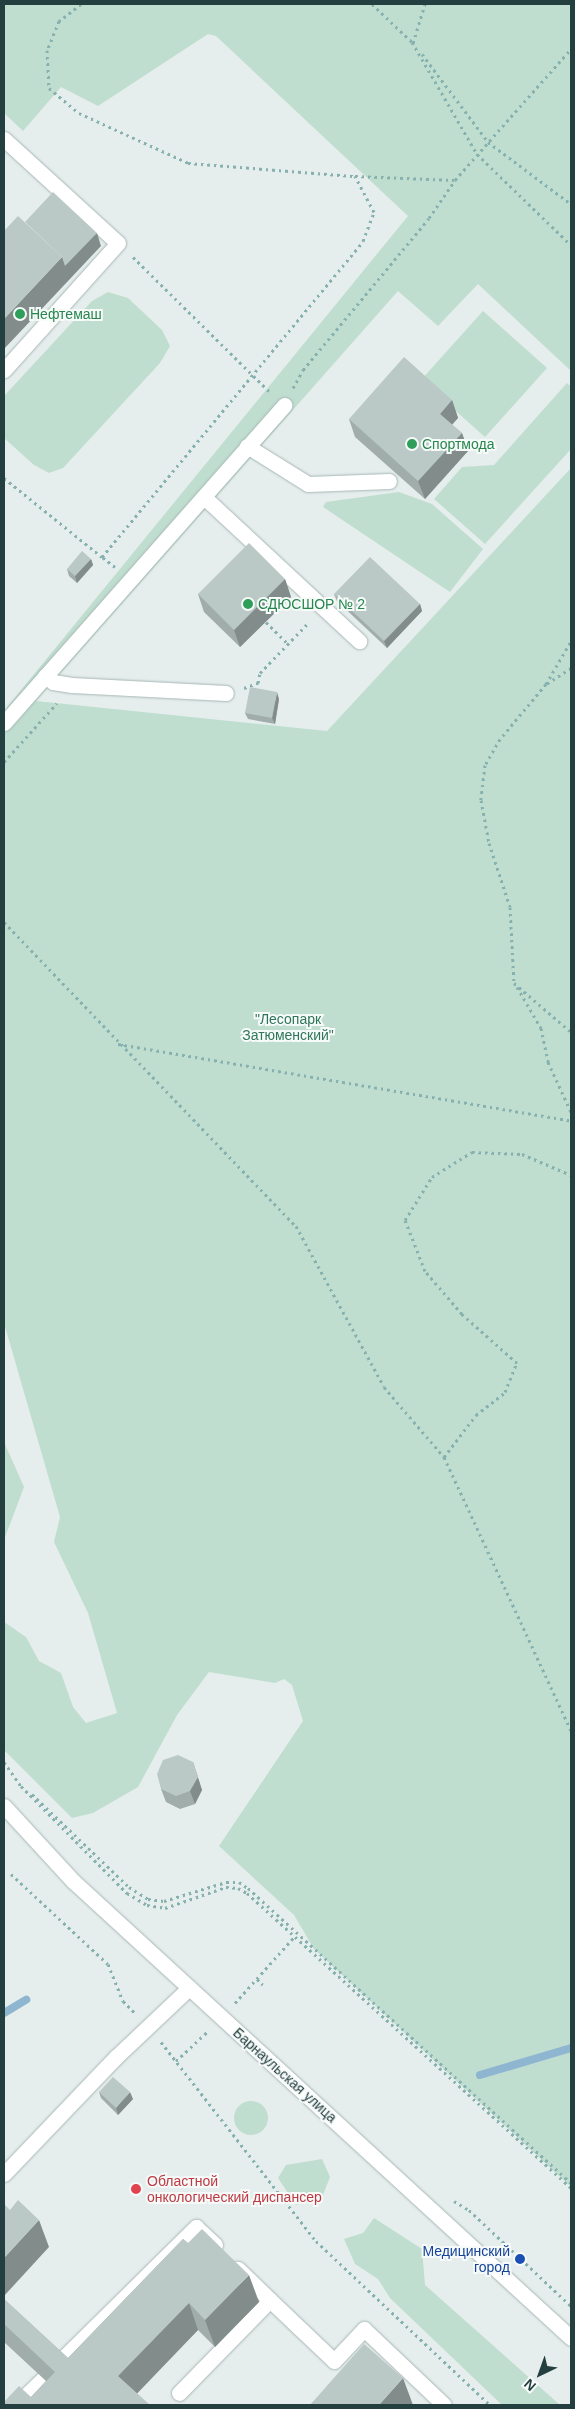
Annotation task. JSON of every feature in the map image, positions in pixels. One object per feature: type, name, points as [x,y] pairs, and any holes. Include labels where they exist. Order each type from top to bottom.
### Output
[{"type":"street","points":[[4,139],[118,242],[4,370]]},
{"type":"street","points":[[45,203],[58,189]]},
{"type":"street","points":[[4,723],[284,406]]},
{"type":"street","points":[[247,446],[308,484],[389,481]]},
{"type":"street","points":[[204,497],[322,609],[359,641]]},
{"type":"street","points":[[45,676],[53,682],[72,685],[226,693]]},
{"type":"street","name":"Барнаульская улица","points":[[4,1806],[73,1882],[571,2338]]},
{"type":"street","points":[[4,2174],[116,2057],[189,1988]]},
{"type":"street","points":[[56,2365],[196,2227],[334,2361],[364,2329],[444,2405]]},
{"type":"street","points":[[179,2393],[270,2300]]},
{"type":"street","points":[[16,2405],[44,2378]]},
{"type":"path","points":[[81,4],[59,21],[47,50],[49,88],[79,113],[188,163],[356,176],[455,180]]},
{"type":"path","points":[[372,4],[412,42],[488,142],[571,204]]},
{"type":"path","points":[[425,4],[412,42],[477,154],[571,245]]},
{"type":"path","points":[[118,242],[284,406],[304,370],[429,218],[455,180],[571,49]]},
{"type":"path","points":[[102,557],[251,374],[363,241],[374,212],[356,176]]},
{"type":"path","points":[[4,478],[130,579]]},
{"type":"path","points":[[226,693],[258,684],[260,672],[322,609]]},
{"type":"path","points":[[266,622],[288,644]]},
{"type":"path","points":[[571,641],[546,684],[500,739],[485,765],[481,800],[489,843],[510,907],[514,983],[541,1028],[548,1062],[571,1112]]},
{"type":"path","points":[[546,684],[571,668]]},
{"type":"path","points":[[4,762],[72,685]]},
{"type":"path","points":[[4,922],[117,1044],[296,1226],[384,1388],[444,1457],[571,1731]]},
{"type":"path","points":[[514,983],[571,1032]]},
{"type":"path","points":[[117,1044],[571,1122]]},
{"type":"path","points":[[444,1457],[476,1415],[505,1392],[517,1363],[462,1314],[425,1271],[405,1220],[432,1177],[472,1152],[522,1154],[571,1175]]},
{"type":"path","points":[[4,1760],[22,1786],[126,1893],[147,1905],[165,1908],[226,1887],[238,1888],[295,1936],[571,2183]]},
{"type":"path","points":[[4,1760],[23,1785],[129,1887],[148,1899],[164,1901],[226,1882],[239,1882],[295,1936],[571,2188]]},
{"type":"path","points":[[11,1874],[108,1964],[123,2001],[141,2019]]},
{"type":"path","points":[[232,2007],[295,1936]]},
{"type":"path","points":[[257,1979],[263,1985]]},
{"type":"path","points":[[176,2060],[208,2031]]},
{"type":"path","points":[[159,2040],[316,2241],[490,2405]]},
{"type":"green space","name":"\"Лесопарк Затюменский\"","points":[[4,4],[571,4],[571,371],[478,284],[438,326],[398,291],[36,701],[327,731],[571,468],[571,2187],[314,1949],[294,1915],[219,1846],[303,1721],[292,1685],[284,1679],[275,1683],[209,1672],[177,1715],[138,1787],[93,1813],[72,1818],[4,1750],[4,1622],[26,1637],[39,1661],[61,1673],[73,1707],[86,1723],[117,1713],[88,1613],[54,1542],[60,1517],[4,1323],[4,711],[408,216],[216,36],[208,34],[98,106],[61,87],[23,131],[4,113]]},
{"type":"green space","points":[[108,292],[128,298],[162,330],[170,346],[160,363],[63,468],[49,473],[34,465],[4,438],[4,396],[92,301]]},
{"type":"green space","points":[[483,311],[547,368],[485,437],[421,380]]},
{"type":"green space","points":[[567,383],[571,387],[571,449],[485,544],[434,499],[462,467],[494,465]]},
{"type":"green space","points":[[399,492],[432,504],[483,549],[450,592],[323,507],[326,502]]},
{"type":"green space","points":[[4,1442],[24,1487],[4,1540]]},
{"type":"green space","points":[[251,2101],[258,2102],[263,2106],[267,2111],[267,2125],[263,2130],[258,2134],[251,2135],[244,2134],[239,2130],[235,2125],[234,2118],[235,2111],[239,2106],[244,2102]]},
{"type":"green space","points":[[322,2159],[330,2177],[323,2195],[296,2205],[278,2178],[286,2165]]},
{"type":"green space","points":[[374,2218],[422,2249],[425,2285],[560,2405],[502,2405],[390,2298],[378,2279],[355,2264],[344,2239],[363,2233]]},
{"type":"building","points":[[53,192],[97,233],[65,266],[62,257],[25,222]]},
{"type":"building","points":[[18,216],[62,257],[4,319],[4,231]]},
{"type":"building","name":"Спортмода","points":[[404,357],[452,400],[440,414],[462,433],[418,481],[349,419]]},
{"type":"building","points":[[249,543],[285,579],[234,630],[198,594]]},
{"type":"building","points":[[82,551],[91,559],[75,576],[67,569]]},
{"type":"building","points":[[370,557],[420,604],[384,641],[334,594]]},
{"type":"building","points":[[250,687],[277,692],[272,718],[245,713]]},
{"type":"building","points":[[178,1755],[193,1762],[198,1777],[190,1791],[176,1796],[161,1789],[157,1774],[163,1760]]},
{"type":"building","points":[[113,2077],[130,2092],[116,2108],[99,2092]]},
{"type":"building","points":[[18,2200],[39,2220],[4,2258],[4,2204],[10,2210]]},
{"type":"building","points":[[202,2229],[249,2275],[205,2320],[189,2303],[118,2376],[150,2405],[4,2405],[4,2402],[19,2386],[31,2397],[55,2372],[4,2324],[4,2299],[68,2358],[183,2239],[188,2243]]},
{"type":"building","points":[[364,2344],[403,2378],[379,2405],[310,2405]]},
{"type":"waterway","points":[[4,2013],[26,2000]]},
{"type":"waterway","points":[[480,2075],[571,2048]]},
{"type":"place","name":"Нефтемаш","points":[[20,314]]},
{"type":"place","name":"Спортмода","points":[[412,444]]},
{"type":"place","name":"СДЮСШОР № 2","points":[[248,604]]},
{"type":"place","name":"Областной онкологический диспансер","points":[[136,2189]]},
{"type":"place","name":"Медицинский город","points":[[520,2259]]}]
